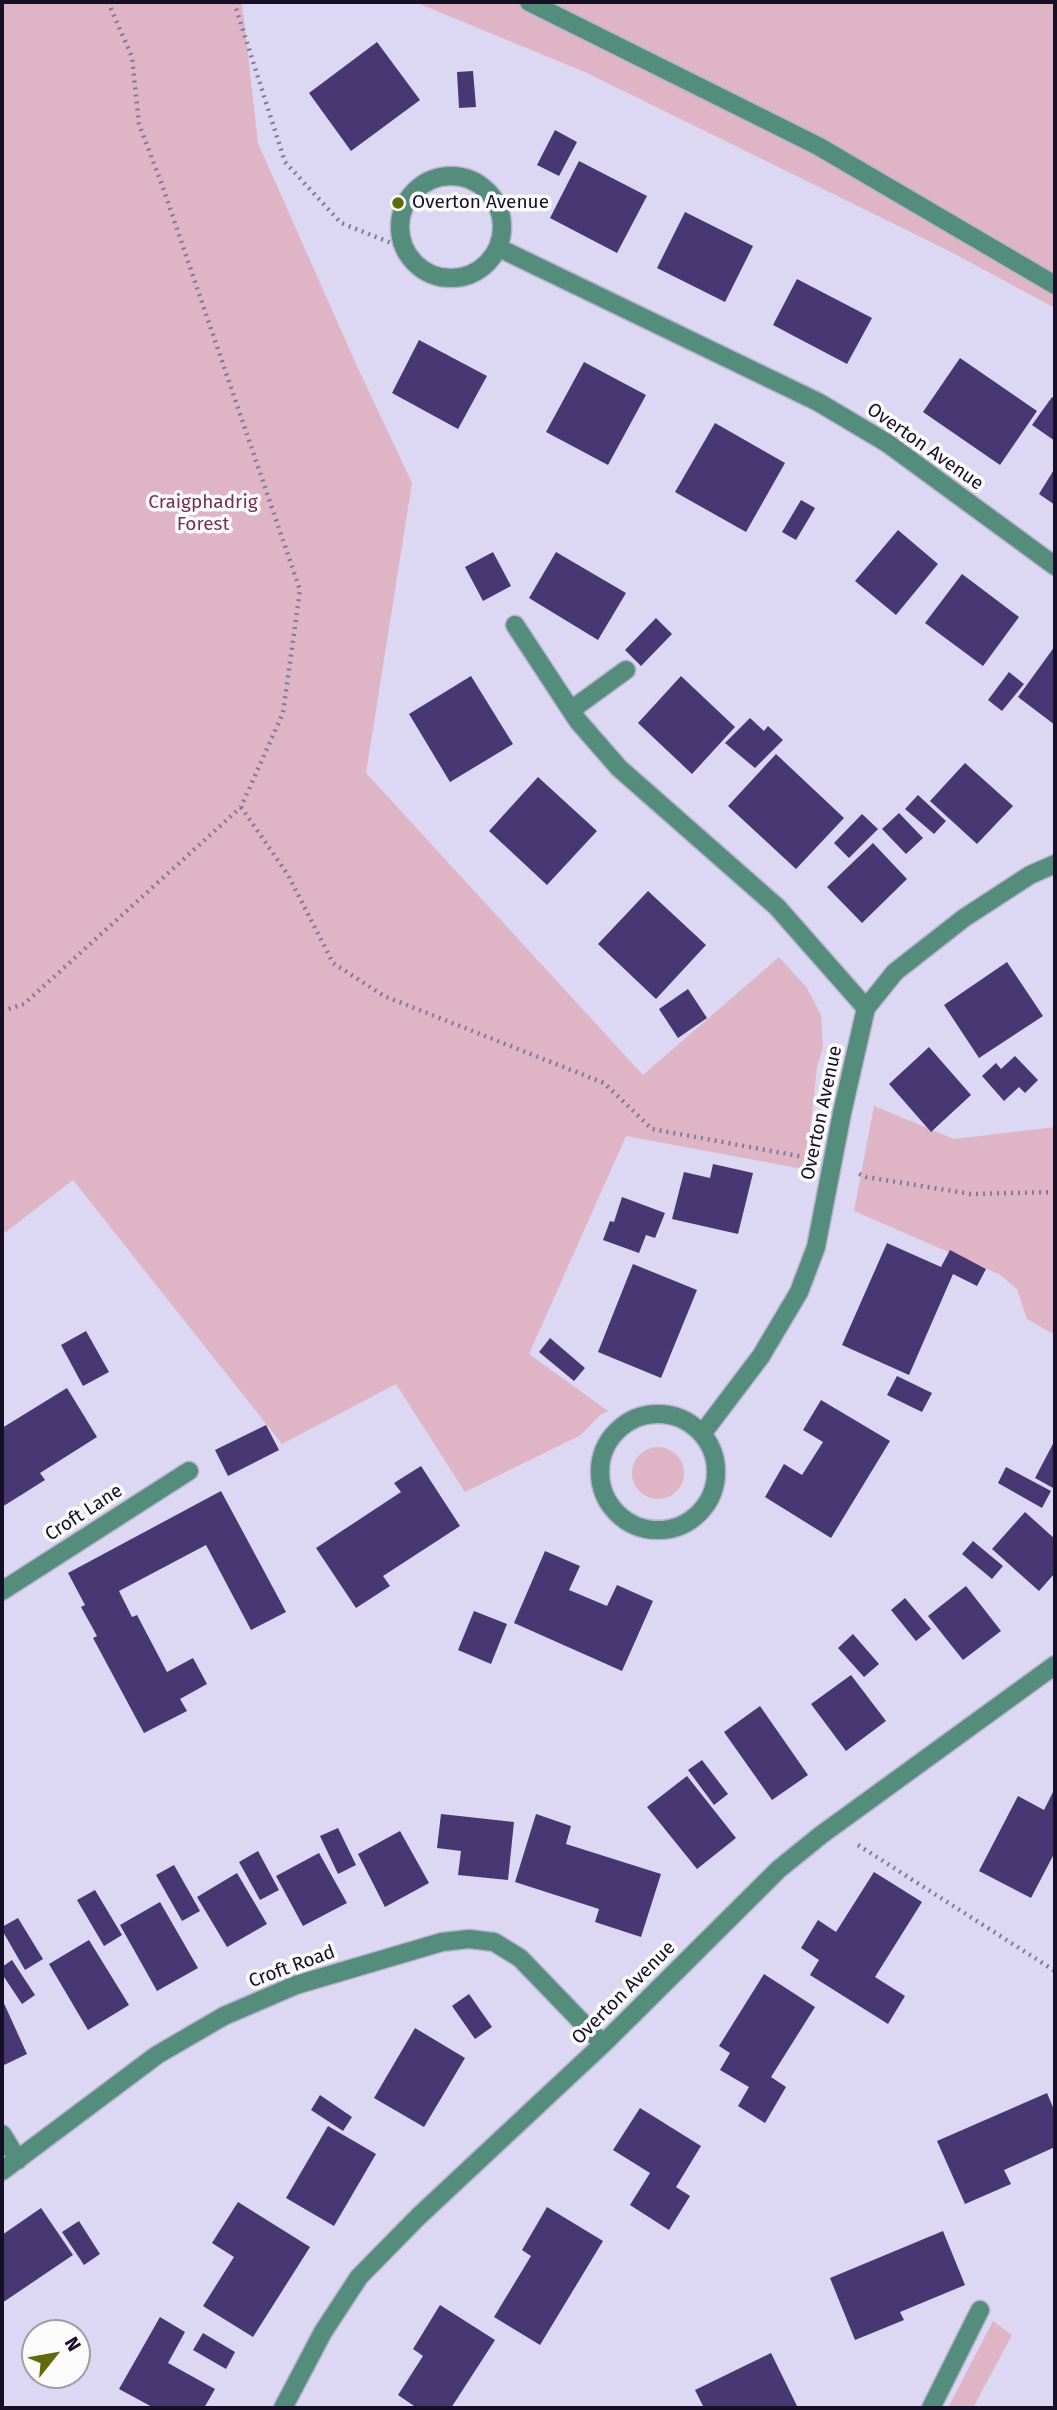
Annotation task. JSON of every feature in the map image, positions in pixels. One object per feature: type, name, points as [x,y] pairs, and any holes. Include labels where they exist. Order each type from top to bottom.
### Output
[{"type":"street","points":[[529,2],[818,146],[1055,285]]},
{"type":"street","points":[[451,176],[468,179],[482,187],[494,199],[501,214],[503,231],[499,248],[489,262],[476,272],[460,278],[443,278],[427,273],[414,262],[404,248],[400,232],[401,215],[409,199],[420,187],[435,179],[451,176]]},
{"type":"street","name":"Overton Avenue","points":[[499,248],[818,401],[887,443],[1055,566]]},
{"type":"street","points":[[515,625],[571,710],[619,768],[777,907],[866,1008]]},
{"type":"street","points":[[571,710],[626,670]]},
{"type":"street","name":"Overton Avenue","points":[[702,1434],[761,1356],[799,1293],[816,1247],[866,1008],[895,972],[964,918],[1030,875],[1055,864]]},
{"type":"street","points":[[652,1414],[688,1422],[702,1434],[712,1451],[716,1471],[713,1491],[704,1509],[688,1522],[670,1530],[649,1530],[631,1524],[615,1511],[605,1496],[600,1469],[608,1443],[619,1429],[635,1419],[652,1414]]},
{"type":"street","name":"Croft Lane","points":[[2,1591],[189,1471]]},
{"type":"street","name":"Overton Avenue","points":[[283,2408],[323,2332],[359,2277],[419,2216],[603,2044],[779,1869],[831,1827],[1055,1665]]},
{"type":"street","name":"Croft Road","points":[[2,2171],[156,2055],[224,2016],[296,1985],[442,1942],[469,1939],[494,1942],[520,1958],[603,2044]]},
{"type":"street","points":[[2,2134],[18,2160]]},
{"type":"street","points":[[932,2408],[980,2310]]},
{"type":"path","points":[[2,1011],[24,1003],[241,807],[284,713],[300,590],[139,124],[132,57],[107,2]]},
{"type":"path","points":[[234,2],[285,162],[341,223],[404,248]]},
{"type":"path","points":[[241,807],[288,875],[333,963],[384,996],[604,1083],[652,1129],[833,1162],[866,1177],[971,1194],[1055,1192]]},
{"type":"path","points":[[831,1827],[1055,1970]]},
{"type":"green space","name":"Craigphadrig Forest","points":[[2,2],[242,2],[258,143],[412,483],[366,773],[643,1075],[779,957],[807,988],[821,1015],[823,1048],[817,1067],[809,1143],[803,1169],[626,1136],[529,1354],[608,1411],[600,1415],[581,1435],[465,1492],[396,1384],[282,1444],[73,1180],[2,1235]]},
{"type":"green space","points":[[415,2],[1055,2],[1055,308],[951,252],[587,73]]},
{"type":"green space","points":[[874,1106],[954,1139],[1055,1127],[1055,1335],[1027,1319],[1017,1289],[999,1274],[854,1211]]},
{"type":"green space","points":[[658,1447],[668,1449],[676,1455],[682,1463],[682,1483],[676,1491],[668,1497],[658,1499],[648,1497],[640,1491],[634,1483],[632,1473],[634,1463],[640,1455],[648,1449]]},
{"type":"green space","points":[[993,2321],[1012,2335],[973,2408],[948,2408]]},
{"type":"building","points":[[377,42],[420,100],[351,151],[309,93]]},
{"type":"building","points":[[473,71],[476,107],[459,108],[457,72]]},
{"type":"building","points":[[555,130],[577,142],[559,176],[537,165]]},
{"type":"building","points":[[579,161],[647,196],[617,253],[550,218]]},
{"type":"building","points":[[685,212],[753,246],[725,302],[657,268]]},
{"type":"building","points":[[797,279],[872,318],[847,364],[773,325]]},
{"type":"building","points":[[419,340],[487,376],[458,429],[392,393]]},
{"type":"building","points":[[960,358],[1037,411],[1000,465],[923,412]]},
{"type":"building","points":[[584,362],[646,395],[608,465],[546,432]]},
{"type":"building","points":[[1052,397],[1055,399],[1055,441],[1032,425]]},
{"type":"building","points":[[715,423],[785,463],[746,532],[675,492]]},
{"type":"building","points":[[1055,468],[1055,505],[1039,494]]},
{"type":"building","points":[[801,500],[815,508],[796,540],[782,532]]},
{"type":"building","points":[[898,530],[938,564],[896,615],[855,581]]},
{"type":"building","points":[[493,552],[511,586],[483,601],[465,567]]},
{"type":"building","points":[[556,552],[626,593],[598,640],[529,598]]},
{"type":"building","points":[[962,574],[1019,617],[983,666],[925,623]]},
{"type":"building","points":[[656,618],[672,634],[641,666],[625,650]]},
{"type":"building","points":[[1055,646],[1055,725],[1018,697]]},
{"type":"building","points":[[1009,672],[1024,684],[1002,711],[988,700]]},
{"type":"building","points":[[471,676],[513,744],[450,782],[409,714]]},
{"type":"building","points":[[681,676],[735,727],[692,774],[638,723]]},
{"type":"building","points":[[750,718],[764,731],[768,726],[783,740],[755,768],[725,743]]},
{"type":"building","points":[[776,754],[844,818],[796,869],[728,806]]},
{"type":"building","points":[[965,763],[1013,806],[977,844],[930,801]]},
{"type":"building","points":[[538,777],[597,831],[547,885],[489,831]]},
{"type":"building","points":[[918,795],[946,821],[934,834],[905,809]]},
{"type":"building","points":[[899,813],[923,838],[906,854],[882,829]]},
{"type":"building","points":[[862,814],[878,829],[849,858],[834,843]]},
{"type":"building","points":[[873,843],[907,879],[862,923],[827,887]]},
{"type":"building","points":[[648,891],[706,945],[656,999],[598,944]]},
{"type":"building","points":[[1007,962],[1043,1016],[979,1058],[944,1005]]},
{"type":"building","points":[[688,989],[707,1018],[678,1038],[659,1009]]},
{"type":"building","points":[[929,1047],[971,1095],[931,1132],[889,1084]]},
{"type":"building","points":[[1015,1056],[1038,1080],[1025,1093],[1019,1087],[1004,1101],[982,1076],[996,1063],[1001,1069]]},
{"type":"building","points":[[713,1164],[753,1173],[738,1234],[672,1219],[684,1172],[710,1178]]},
{"type":"building","points":[[622,1197],[665,1213],[655,1238],[646,1235],[639,1253],[603,1240],[610,1221],[614,1222]]},
{"type":"building","points":[[887,1243],[941,1267],[950,1250],[986,1269],[977,1286],[953,1274],[909,1375],[842,1345]]},
{"type":"building","points":[[633,1264],[697,1290],[661,1378],[598,1352]]},
{"type":"building","points":[[86,1331],[109,1372],[83,1386],[61,1345]]},
{"type":"building","points":[[550,1338],[585,1368],[574,1381],[539,1352]]},
{"type":"building","points":[[897,1376],[932,1393],[922,1412],[887,1395]]},
{"type":"building","points":[[67,1388],[97,1437],[40,1473],[45,1480],[2,1507],[2,1428]]},
{"type":"building","points":[[821,1400],[890,1441],[831,1538],[765,1497],[784,1464],[802,1475],[823,1442],[803,1430]]},
{"type":"building","points":[[266,1425],[279,1450],[228,1476],[215,1450]]},
{"type":"building","points":[[1055,1440],[1055,1489],[1035,1478]]},
{"type":"building","points":[[421,1466],[460,1526],[383,1576],[390,1586],[356,1608],[316,1548],[401,1492],[394,1483]]},
{"type":"building","points":[[1006,1467],[1051,1491],[1042,1508],[998,1483]]},
{"type":"building","points":[[221,1491],[286,1612],[251,1630],[206,1545],[119,1591],[132,1617],[137,1615],[167,1672],[193,1658],[207,1684],[180,1699],[187,1711],[144,1733],[93,1638],[97,1636],[81,1607],[85,1605],[68,1573]]},
{"type":"building","points":[[1025,1512],[1055,1539],[1055,1573],[1039,1591],[992,1549]]},
{"type":"building","points":[[973,1541],[1003,1566],[992,1579],[962,1554]]},
{"type":"building","points":[[545,1551],[580,1566],[569,1590],[607,1606],[617,1585],[653,1601],[622,1671],[514,1623]]},
{"type":"building","points":[[966,1586],[1001,1631],[963,1660],[928,1616]]},
{"type":"building","points":[[905,1598],[931,1629],[916,1641],[891,1610]]},
{"type":"building","points":[[474,1611],[507,1624],[491,1664],[458,1650]]},
{"type":"building","points":[[853,1634],[879,1664],[864,1677],[838,1648]]},
{"type":"building","points":[[851,1675],[886,1721],[846,1751],[811,1704]]},
{"type":"building","points":[[760,1706],[808,1775],[772,1800],[724,1732]]},
{"type":"building","points":[[702,1760],[728,1794],[714,1805],[688,1770]]},
{"type":"building","points":[[687,1776],[736,1838],[697,1869],[647,1807]]},
{"type":"building","points":[[1055,1788],[1055,1852],[1031,1898],[979,1871],[1018,1796],[1044,1810]]},
{"type":"building","points":[[441,1814],[514,1822],[508,1880],[458,1875],[461,1851],[437,1848]]},
{"type":"building","points":[[536,1814],[571,1826],[566,1844],[661,1874],[641,1937],[595,1922],[599,1909],[515,1882]]},
{"type":"building","points":[[338,1828],[356,1865],[338,1874],[320,1836]]},
{"type":"building","points":[[400,1831],[429,1883],[385,1907],[358,1854]]},
{"type":"building","points":[[258,1851],[279,1890],[260,1900],[239,1862]]},
{"type":"building","points":[[319,1853],[347,1903],[303,1926],[276,1876]]},
{"type":"building","points":[[174,1865],[200,1911],[182,1921],[156,1875]]},
{"type":"building","points":[[874,1872],[922,1902],[875,1977],[905,1996],[888,2024],[810,1975],[819,1960],[801,1948],[818,1920],[836,1932]]},
{"type":"building","points":[[237,1873],[267,1924],[227,1947],[197,1897]]},
{"type":"building","points":[[95,1890],[122,1935],[104,1946],[77,1900]]},
{"type":"building","points":[[160,1902],[198,1968],[157,1991],[120,1925]]},
{"type":"building","points":[[18,1918],[43,1959],[25,1970],[2,1930],[2,1927]]},
{"type":"building","points":[[89,1940],[129,2005],[88,2030],[49,1964]]},
{"type":"building","points":[[12,1960],[35,1995],[22,2004],[2,1974],[2,1967]]},
{"type":"building","points":[[764,1974],[815,2007],[771,2077],[786,2087],[765,2123],[738,2106],[749,2087],[720,2070],[730,2053],[719,2046]]},
{"type":"building","points":[[469,1994],[492,2027],[475,2039],[452,2006]]},
{"type":"building","points":[[2,1999],[27,2054],[2,2066]]},
{"type":"building","points":[[415,2028],[465,2058],[424,2127],[374,2098]]},
{"type":"building","points":[[1047,2093],[1055,2112],[1055,2147],[1004,2170],[1011,2184],[965,2204],[937,2141]]},
{"type":"building","points":[[320,2095],[352,2117],[343,2131],[311,2110]]},
{"type":"building","points":[[640,2108],[701,2146],[676,2187],[690,2196],[669,2230],[630,2205],[650,2173],[613,2150]]},
{"type":"building","points":[[328,2126],[376,2154],[334,2226],[286,2198]]},
{"type":"building","points":[[238,2202],[310,2247],[253,2337],[203,2306],[234,2257],[212,2243]]},
{"type":"building","points":[[547,2207],[603,2241],[540,2345],[494,2317],[531,2256],[522,2250]]},
{"type":"building","points":[[41,2208],[73,2255],[2,2303],[2,2235]]},
{"type":"building","points":[[79,2221],[100,2254],[84,2265],[62,2232]]},
{"type":"building","points":[[943,2231],[965,2285],[900,2312],[904,2320],[855,2340],[830,2278]]},
{"type":"building","points":[[440,2305],[495,2340],[451,2408],[417,2408],[398,2395],[423,2356],[413,2349]]},
{"type":"building","points":[[160,2317],[185,2332],[168,2363],[215,2389],[204,2408],[154,2408],[119,2389]]},
{"type":"building","points":[[203,2333],[235,2352],[226,2369],[193,2350]]},
{"type":"building","points":[[771,2353],[798,2408],[704,2408],[695,2390]]},
{"type":"place","name":"Overton Avenue","points":[[398,203]]}]
